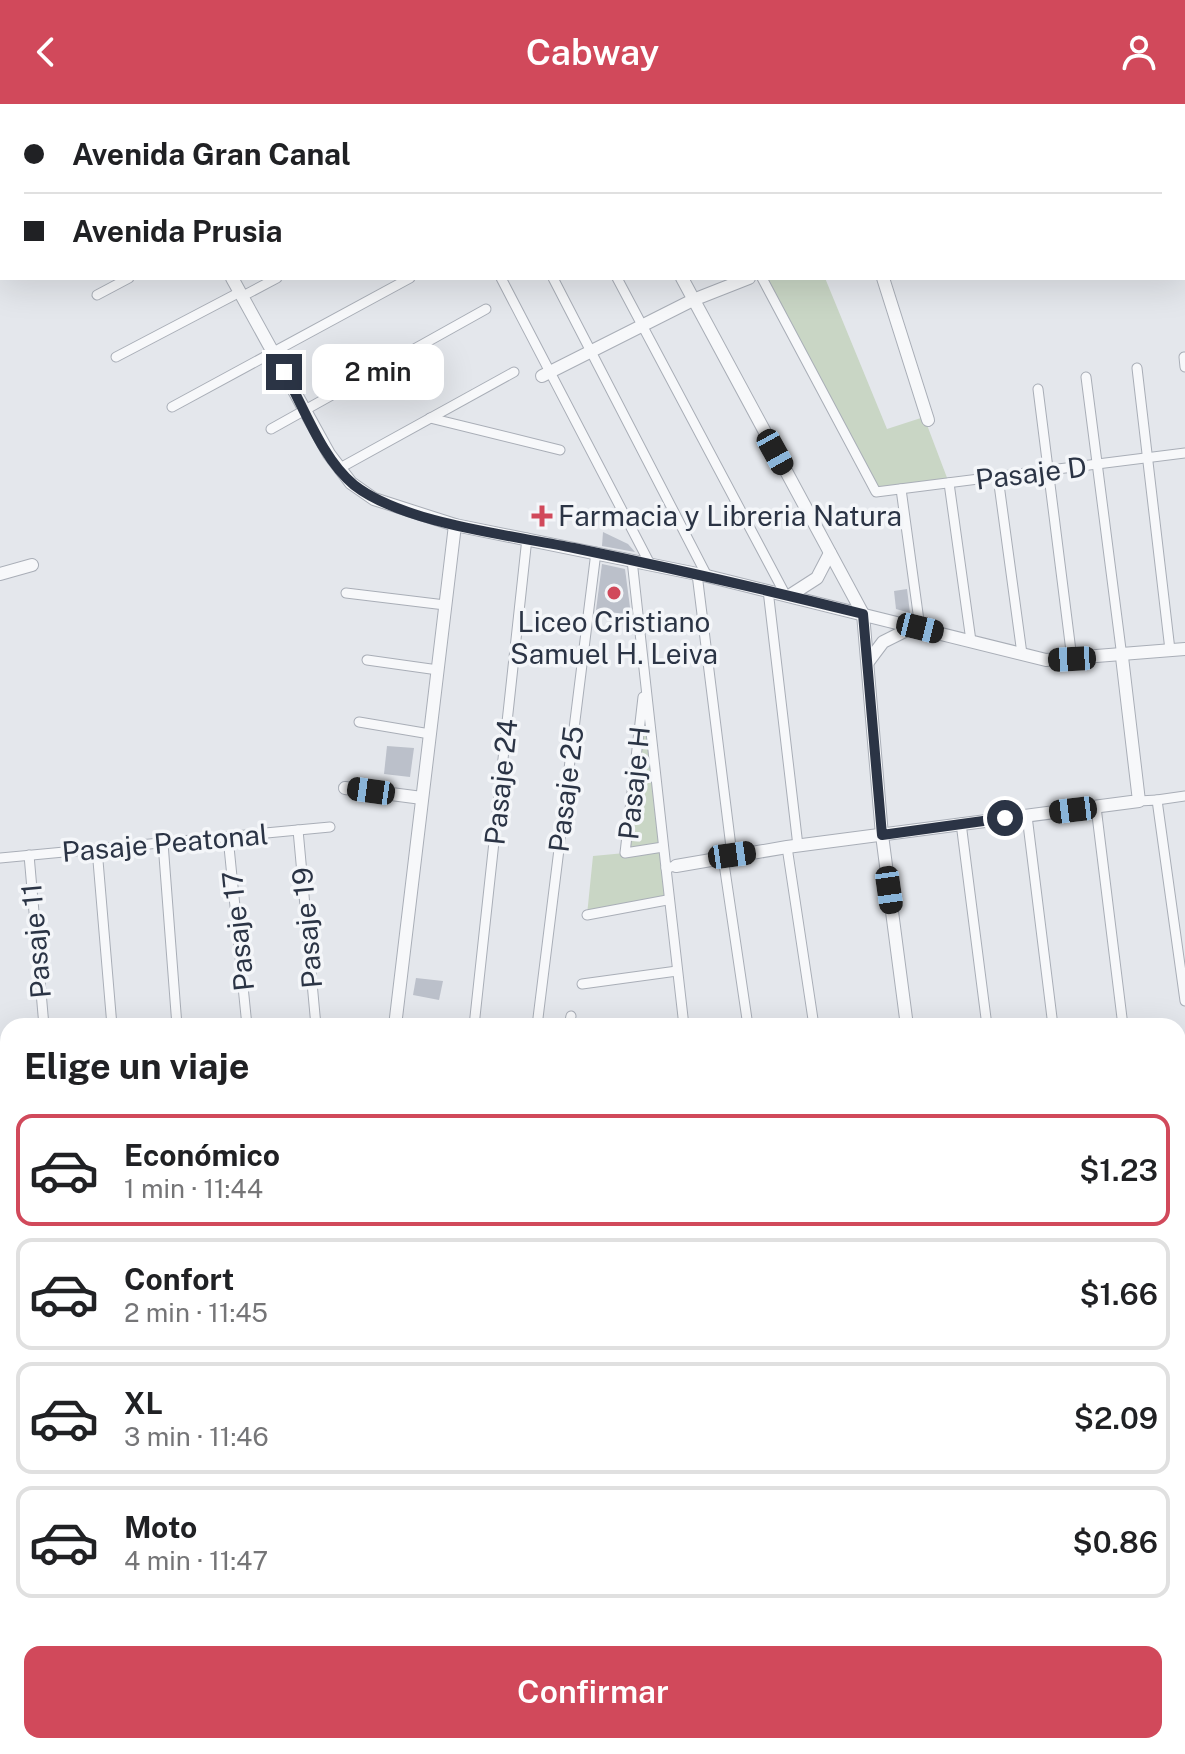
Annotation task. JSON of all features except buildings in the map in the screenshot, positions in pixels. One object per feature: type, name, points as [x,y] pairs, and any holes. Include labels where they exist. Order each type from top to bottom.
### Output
[{"type":"street","points":[[97,295],[125,280]]},
{"type":"street","points":[[233,280],[340,468],[351,483],[374,499],[455,525],[768,590],[1046,660],[1122,657],[1185,649]]},
{"type":"street","points":[[116,357],[272,280]]},
{"type":"street","points":[[172,407],[406,280]]},
{"type":"street","points":[[502,280],[546,374],[650,564]]},
{"type":"street","points":[[554,280],[702,575],[728,856],[747,1018]]},
{"type":"street","points":[[618,280],[787,595]]},
{"type":"street","points":[[683,280],[863,614],[882,835],[906,1018]]},
{"type":"street","points":[[546,374],[693,300],[744,280]]},
{"type":"street","name":"Pasaje D","points":[[763,280],[876,492],[1185,453]]},
{"type":"street","points":[[884,280],[928,420]]},
{"type":"street","points":[[271,429],[486,309]]},
{"type":"street","points":[[1137,368],[1170,650]]},
{"type":"street","points":[[340,468],[514,372]]},
{"type":"street","points":[[1086,377],[1139,801]]},
{"type":"street","points":[[1038,389],[1072,659]]},
{"type":"street","points":[[430,418],[560,450]]},
{"type":"street","points":[[998,477],[1022,654]]},
{"type":"street","points":[[949,483],[971,641]]},
{"type":"street","points":[[901,489],[916,628]]},
{"type":"street","points":[[396,1018],[455,525]]},
{"type":"street","name":"Pasaje 24","points":[[475,1018],[527,538]]},
{"type":"street","name":"Pasaje 25","points":[[538,1018],[596,552]]},
{"type":"street","points":[[787,595],[817,578],[830,553]]},
{"type":"street","points":[[632,560],[663,847],[671,867],[667,900],[683,1018]]},
{"type":"street","points":[[0,574],[32,565]]},
{"type":"street","points":[[768,590],[792,847],[813,1018]]},
{"type":"street","points":[[346,593],[445,605]]},
{"type":"street","points":[[868,662],[883,642],[916,628]]},
{"type":"street","points":[[367,660],[438,670]]},
{"type":"street","name":"Pasaje H","points":[[645,678],[625,853],[663,847]]},
{"type":"street","points":[[359,722],[430,734]]},
{"type":"street","points":[[345,788],[422,798]]},
{"type":"street","points":[[671,867],[961,823],[1185,796]]},
{"type":"street","points":[[1157,800],[1185,1001]]},
{"type":"street","points":[[1096,807],[1122,1018]]},
{"type":"street","points":[[1027,816],[1052,1018]]},
{"type":"street","points":[[961,823],[986,1018]]},
{"type":"street","name":"Pasaje Peatonal","points":[[0,858],[330,827]]},
{"type":"street","name":"Pasaje 19","points":[[298,830],[315,1018]]},
{"type":"street","name":"Pasaje 17","points":[[228,837],[246,1018]]},
{"type":"street","points":[[163,843],[176,1018]]},
{"type":"street","points":[[97,849],[111,1018]]},
{"type":"street","name":"Pasaje 11","points":[[29,855],[43,1018]]},
{"type":"street","points":[[587,915],[667,900]]},
{"type":"street","points":[[582,984],[677,971]]},
{"type":"green space","points":[[763,280],[826,280],[887,429],[924,417],[949,483],[876,492]]},
{"type":"green space","points":[[645,678],[667,900],[587,915],[593,856],[625,853]]},
{"type":"place","name":"Farmacia y Libreria Natura","points":[[542,516]]},
{"type":"place","name":"Liceo Cristiano Samuel H. Leiva","points":[[614,593]]},
{"type":"route","points":[[284,372],[329,454],[351,483],[374,499],[455,525],[697,574],[863,614],[882,835],[1005,818]]}]
